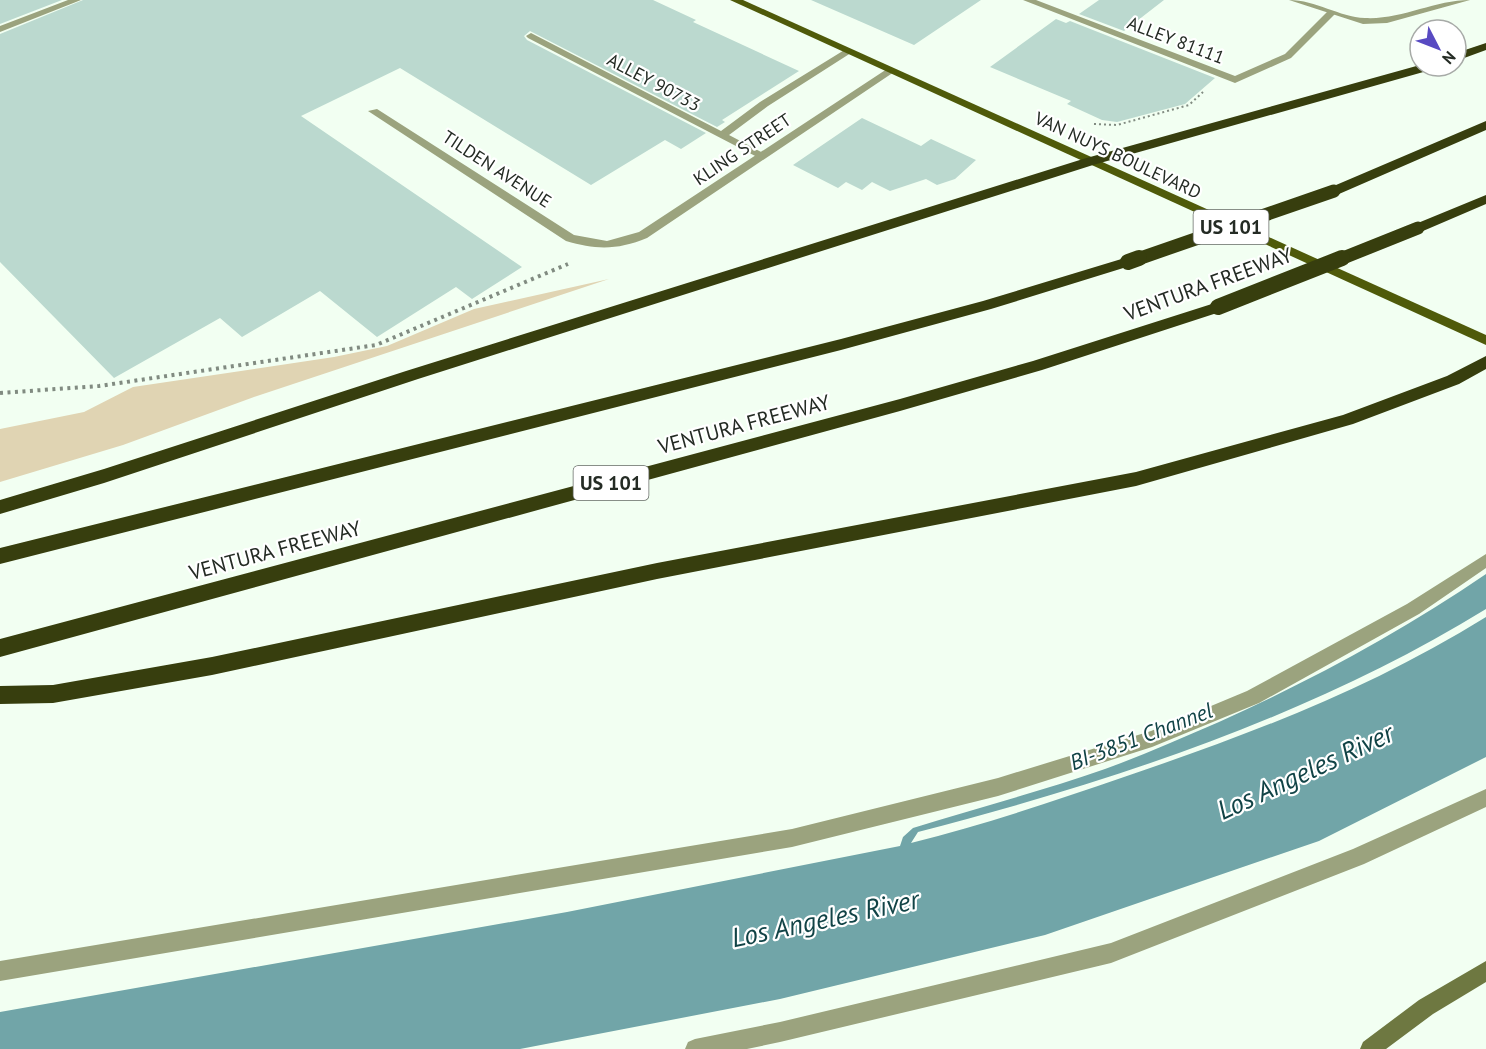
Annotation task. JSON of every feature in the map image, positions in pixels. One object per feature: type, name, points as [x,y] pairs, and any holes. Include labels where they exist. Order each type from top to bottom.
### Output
[{"type":"highway","points":[[1468,53],[1486,46]]},
{"type":"highway","points":[[0,507],[104,476],[412,375],[1088,162],[1408,72]]},
{"type":"highway","name":"US 101","points":[[0,556],[389,456],[867,339],[1023,296],[1334,191],[1486,124]]},
{"type":"highway","name":"VENTURA FREEWAY","points":[[0,648],[900,405],[1036,366],[1218,307],[1486,199]]},
{"type":"highway","points":[[0,695],[53,694],[212,666],[657,571],[1136,479],[1347,420],[1453,380],[1486,363]]},
{"type":"main road","name":"VAN NUYS BOULEVARD","points":[[735,0],[1088,162],[1486,340]]},
{"type":"main road","points":[[1370,1049],[1390,1032],[1444,995],[1486,971]]},
{"type":"street","points":[[0,29],[76,0]]},
{"type":"street","name":"ALLEY 81111","points":[[1028,0],[1235,80],[1287,56],[1331,13]]},
{"type":"street","points":[[1294,0],[1363,21],[1387,20],[1465,0]]},
{"type":"street","name":"ALLEY 90733","points":[[531,36],[761,156]]},
{"type":"street","points":[[722,135],[764,104],[849,51]]},
{"type":"street","name":"KLING STREET","points":[[607,246],[626,243],[644,235],[890,70]]},
{"type":"street","name":"TILDEN AVENUE","points":[[373,111],[570,238],[607,246]]},
{"type":"street","points":[[0,971],[792,838],[998,787],[1152,739],[1253,696],[1413,609],[1486,560]]},
{"type":"street","points":[[695,1049],[791,1029],[1111,953],[1357,856],[1486,798]]},
{"type":"path","points":[[1094,124],[1117,125],[1189,105],[1222,75]]},
{"type":"path","points":[[0,393],[99,386],[376,345],[607,246]]},
{"type":"shaded area","points":[[609,279],[254,397],[123,445],[0,482],[0,429],[84,412],[133,387],[334,357],[387,346],[474,309]]},
{"type":"water","name":"Los Angeles River","points":[[1486,574],[1486,609],[1420,647],[1351,682],[1210,742],[1138,767],[1065,791],[918,832],[911,843],[1019,812],[1219,744],[1354,688],[1442,643],[1486,617],[1486,757],[1319,841],[1045,935],[780,999],[520,1049],[0,1049],[0,1012],[567,912],[900,846],[903,837],[913,828],[1105,769],[1254,706],[1389,635]]},
{"type":"building","points":[[0,0],[62,0],[0,24]]},
{"type":"building","points":[[83,0],[653,0],[696,20],[693,22],[799,71],[722,120],[725,122],[717,127],[530,31],[524,36],[527,40],[706,133],[681,149],[665,140],[591,185],[400,68],[301,116],[522,267],[472,299],[456,287],[377,337],[320,291],[242,337],[220,318],[114,378],[0,262],[0,34]]},
{"type":"building","points":[[811,0],[981,0],[914,45]]},
{"type":"building","points":[[1099,0],[1164,0],[1124,31],[1079,14]]},
{"type":"building","points":[[1056,19],[1066,23],[1070,21],[1215,78],[1185,104],[1117,122],[1102,120],[1067,104],[1071,101],[990,67]]},
{"type":"building","points":[[862,118],[921,146],[931,139],[976,160],[955,179],[937,185],[926,179],[890,191],[872,182],[862,190],[846,182],[838,188],[793,165]]},
{"type":"water label","name":"BI-3851 Channel","points":[[1141,736]]}]
